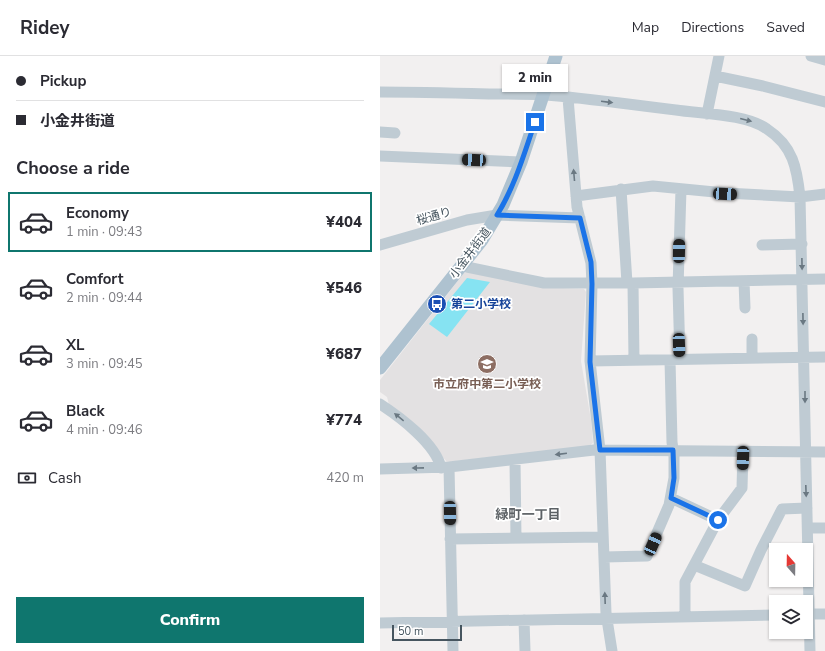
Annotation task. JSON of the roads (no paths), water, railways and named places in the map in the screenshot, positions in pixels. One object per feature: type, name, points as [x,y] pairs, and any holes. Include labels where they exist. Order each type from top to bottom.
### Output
[{"type":"main road","name":"小金井街道","points":[[380,368],[482,240],[510,192],[556,56]]},
{"type":"street","points":[[707,114],[719,56]]},
{"type":"street","points":[[811,56],[825,60]]},
{"type":"street","points":[[715,76],[763,86],[825,102]]},
{"type":"street","points":[[380,92],[544,95],[741,118],[767,128],[787,148],[795,164],[798,175],[800,197],[808,528],[808,595]]},
{"type":"street","points":[[568,98],[576,196],[591,262],[592,284],[590,362],[600,450],[607,618],[612,651]]},
{"type":"street","points":[[380,132],[395,133]]},
{"type":"street","points":[[380,156],[521,162]]},
{"type":"street","points":[[576,196],[653,186],[725,194],[800,197],[825,194]]},
{"type":"street","points":[[621,189],[630,283],[634,360]]},
{"type":"street","points":[[604,557],[648,556],[671,498],[674,478],[672,442],[681,189]]},
{"type":"street","name":"桜通り","points":[[380,245],[467,220],[497,215],[580,218]]},
{"type":"street","points":[[762,245],[802,244]]},
{"type":"street","points":[[462,266],[544,283],[592,284],[825,279]]},
{"type":"street","points":[[744,281],[745,308]]},
{"type":"street","points":[[752,339],[752,358]]},
{"type":"street","points":[[590,362],[825,357]]},
{"type":"street","points":[[380,404],[393,412],[418,433],[445,467],[450,539],[453,651]]},
{"type":"street","points":[[380,469],[445,467],[600,450],[825,452]]},
{"type":"street","points":[[685,616],[684,582],[718,520],[742,488],[743,451]]},
{"type":"street","points":[[515,460],[516,538]]},
{"type":"street","points":[[671,498],[718,520]]},
{"type":"street","points":[[694,565],[745,586],[782,509],[807,508]]},
{"type":"street","points":[[808,528],[825,528]]},
{"type":"street","points":[[450,539],[603,537]]},
{"type":"street","points":[[813,614],[825,614]]},
{"type":"street","points":[[380,623],[769,615]]},
{"type":"street","points":[[524,620],[525,651]]},
{"type":"street","points":[[809,639],[810,651]]},
{"type":"water","points":[[467,278],[490,282],[447,337],[429,324]]},
{"type":"place","name":"第二小学校","points":[[437,304]]},
{"type":"place","name":"市立府中第二小学校","points":[[487,364]]},
{"type":"district","name":"緑町一丁目","points":[[528,514]]}]
